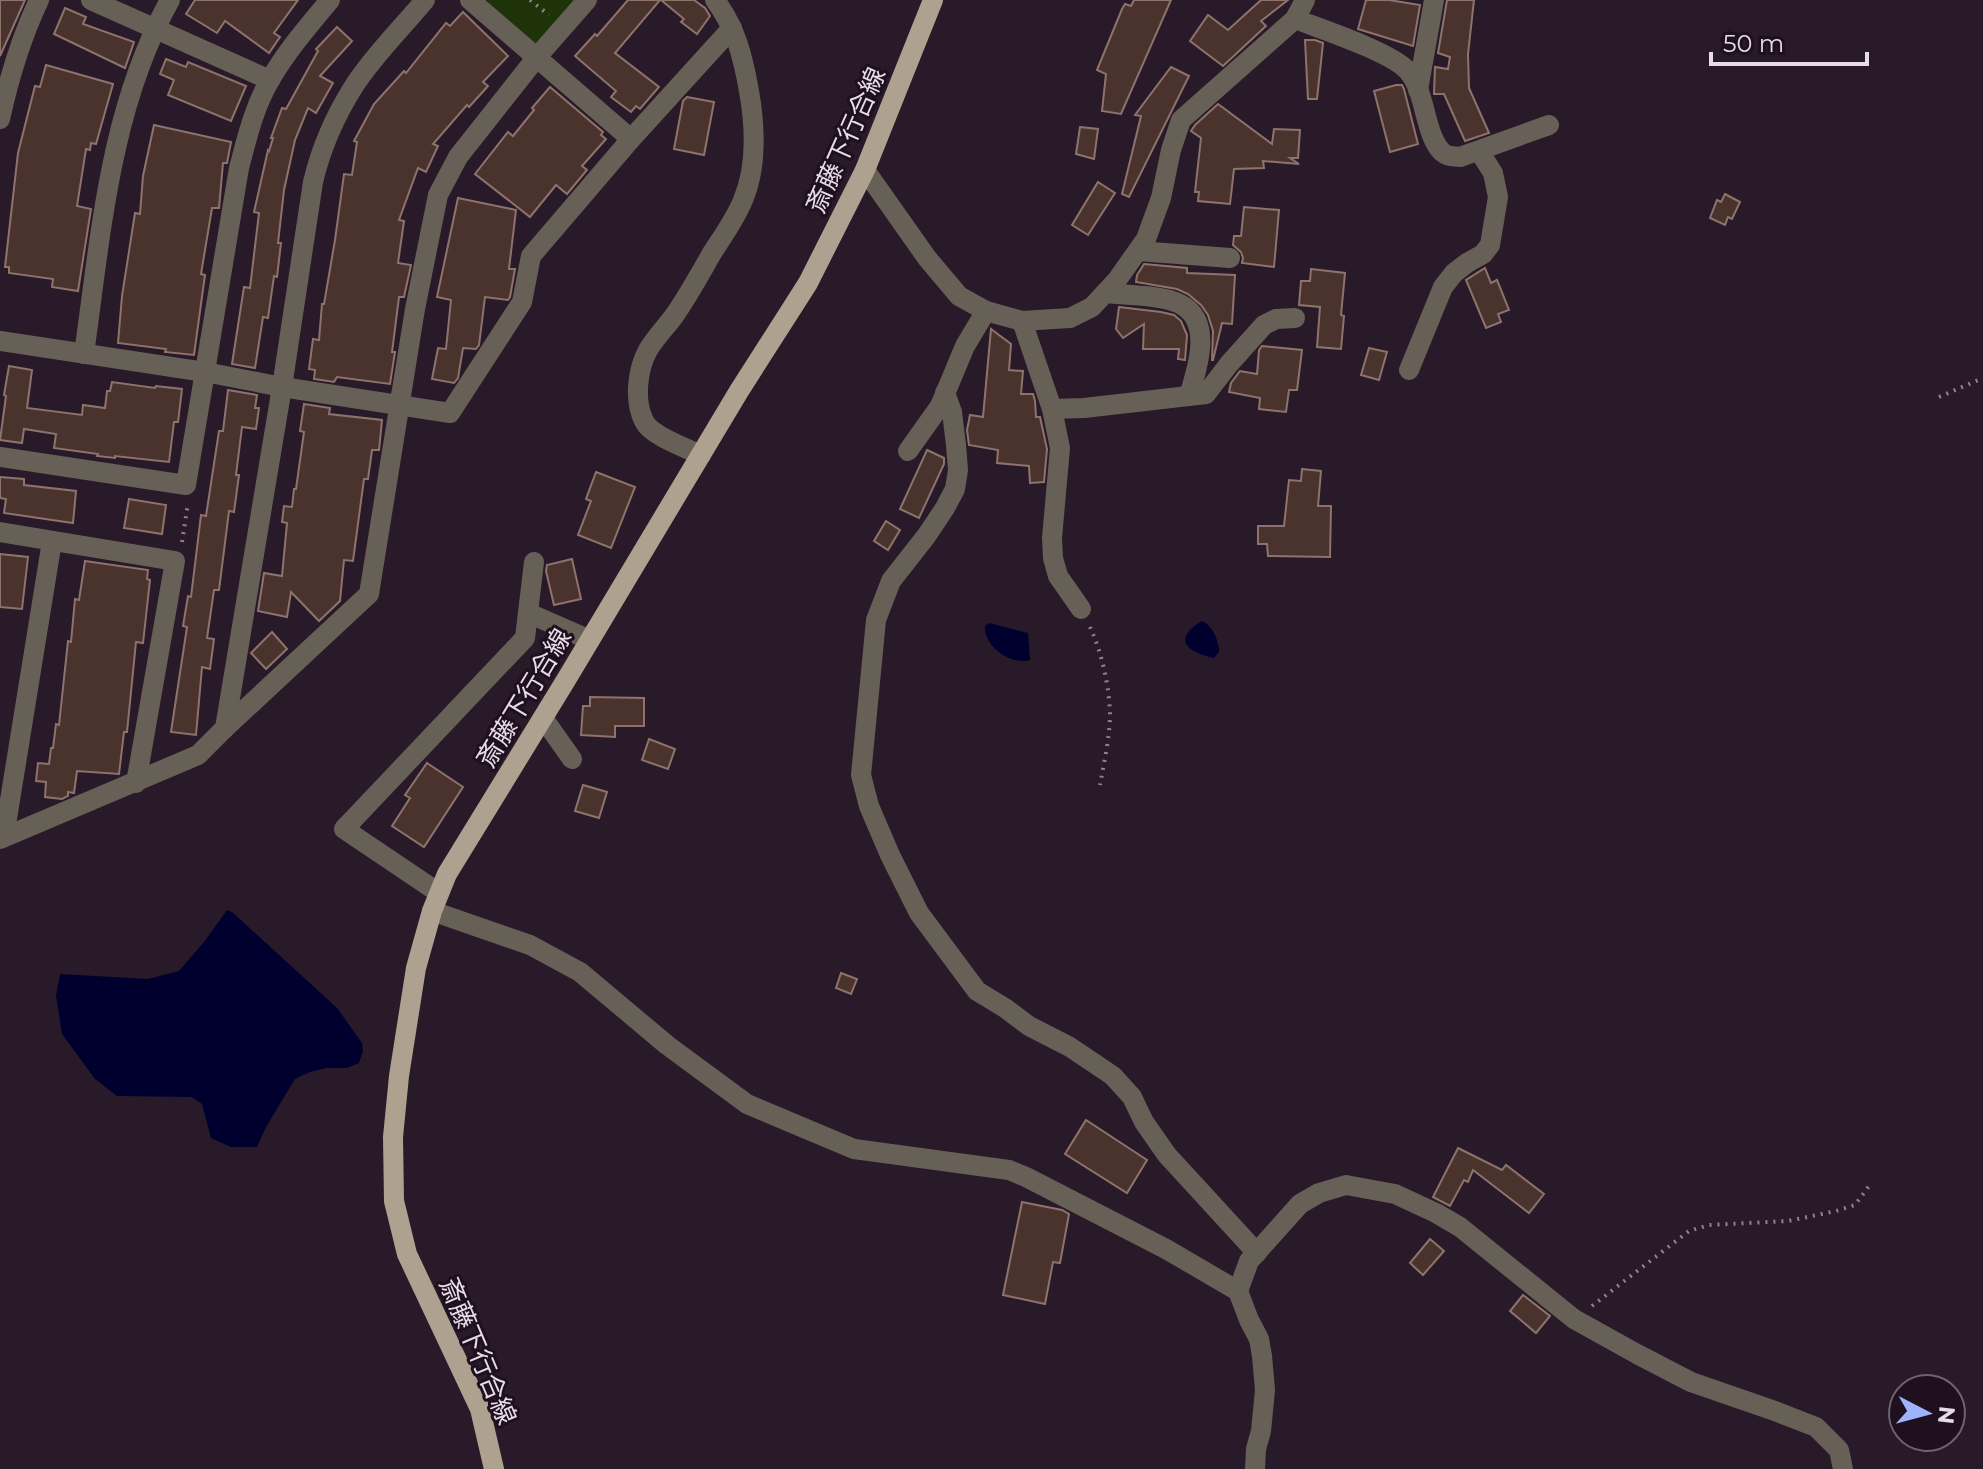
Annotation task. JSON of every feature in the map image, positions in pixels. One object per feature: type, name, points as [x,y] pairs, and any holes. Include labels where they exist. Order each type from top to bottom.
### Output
[{"type":"main road","name":"斎藤下行合線","points":[[494,1469],[480,1409],[407,1254],[394,1201],[393,1137],[399,1076],[416,968],[435,902],[447,874],[808,283],[865,170],[933,0]]},
{"type":"street","points":[[0,119],[8,83],[39,0]]},
{"type":"street","points":[[91,0],[270,80]]},
{"type":"street","points":[[84,354],[105,201],[125,109],[142,58],[170,0]]},
{"type":"street","points":[[0,457],[186,485],[239,168],[255,112],[270,80],[330,0]]},
{"type":"street","points":[[225,728],[318,159],[330,129],[355,84],[425,0]]},
{"type":"street","points":[[470,0],[631,139]]},
{"type":"street","points":[[2,838],[198,755],[369,594],[399,406],[438,195],[458,157],[537,57],[587,0]]},
{"type":"street","points":[[701,455],[645,425],[638,404],[638,386],[648,351],[675,314],[719,242],[743,200],[751,171],[751,102],[744,60],[726,15],[715,0]]},
{"type":"street","points":[[865,170],[927,258],[959,296],[986,311],[1022,321],[1070,318],[1092,307],[1117,280],[1146,239],[1161,198],[1181,120],[1295,19],[1305,0]]},
{"type":"street","points":[[1418,90],[1434,0]]},
{"type":"street","points":[[1295,19],[1365,47],[1397,62],[1408,71],[1435,139],[1447,155],[1460,157],[1549,125]]},
{"type":"street","points":[[0,341],[450,413],[522,302],[531,256],[732,28]]},
{"type":"street","points":[[1409,370],[1443,287],[1454,273],[1483,254],[1490,245],[1498,197],[1493,173],[1479,151]]},
{"type":"street","points":[[1138,251],[1230,258]]},
{"type":"street","points":[[1105,293],[1165,299],[1181,304],[1193,314],[1200,332],[1200,360],[1189,396]]},
{"type":"street","points":[[908,451],[940,406],[965,346],[986,311]]},
{"type":"street","points":[[1052,409],[1206,394],[1264,325],[1276,319],[1295,318]]},
{"type":"street","points":[[1022,321],[1052,409],[1060,448],[1053,558],[1058,576],[1081,609]]},
{"type":"street","points":[[945,393],[952,412],[956,445],[958,470],[955,489],[927,535],[891,581],[876,620],[861,775],[869,806],[919,913],[977,991],[1113,1076],[1132,1097],[1144,1122],[1167,1155],[1257,1253]]},
{"type":"street","points":[[0,532],[175,561],[136,783]]},
{"type":"street","points":[[2,838],[52,541]]},
{"type":"street","points":[[534,562],[525,638],[344,829],[435,902],[530,945],[580,972],[667,1045],[747,1104],[854,1149],[1009,1170],[1166,1249],[1238,1291],[1259,1339],[1262,1356],[1265,1390],[1255,1469]]},
{"type":"street","points":[[528,613],[590,640]]},
{"type":"street","points":[[543,718],[572,759]]},
{"type":"street","points":[[1238,1291],[1249,1261],[1300,1204],[1319,1193],[1346,1185],[1395,1194],[1460,1227],[1574,1319],[1691,1382],[1816,1427],[1839,1450],[1843,1469]]},
{"type":"path","points":[[1939,397],[1983,378]]},
{"type":"path","points":[[175,561],[180,552],[189,494],[186,485]]},
{"type":"path","points":[[1081,609],[1100,654],[1108,694],[1110,717],[1100,785]]},
{"type":"path","points":[[1574,1319],[1689,1231],[1709,1225],[1788,1221],[1836,1211],[1855,1205],[1869,1186]]},
{"type":"green space","points":[[486,0],[575,0],[537,45]]},
{"type":"water","points":[[1202,621],[1217,639],[1219,652],[1214,658],[1196,652],[1186,644],[1187,634]]},
{"type":"water","points":[[989,623],[1028,633],[1030,660],[1014,660],[993,647],[986,633],[985,626]]},
{"type":"water","points":[[227,910],[337,1008],[362,1043],[359,1063],[347,1068],[310,1072],[295,1079],[257,1147],[231,1147],[211,1138],[202,1104],[192,1097],[117,1096],[95,1079],[62,1034],[56,996],[60,974],[148,979],[179,971]]},
{"type":"building","points":[[0,0],[25,0],[0,56]]},
{"type":"building","points":[[195,0],[298,0],[274,33],[280,37],[269,53],[225,21],[217,33],[186,14]]},
{"type":"building","points":[[628,0],[660,0],[615,53],[659,87],[640,109],[636,106],[631,112],[611,97],[616,91],[575,56]]},
{"type":"building","points":[[661,0],[694,0],[710,16],[697,34]]},
{"type":"building","points":[[1134,0],[1171,0],[1121,114],[1102,111],[1106,74],[1097,70],[1122,9],[1125,4],[1131,6]]},
{"type":"building","points":[[1261,0],[1288,0],[1261,21],[1266,26],[1223,66],[1190,41],[1208,15],[1228,30]]},
{"type":"building","points":[[1366,0],[1420,5],[1413,46],[1358,29]]},
{"type":"building","points":[[1447,0],[1474,0],[1468,54],[1469,88],[1489,133],[1465,141],[1444,94],[1434,94],[1435,67],[1448,69],[1450,57],[1438,53]]},
{"type":"building","points":[[65,8],[86,17],[83,24],[134,42],[125,68],[54,34]]},
{"type":"building","points":[[463,12],[508,56],[483,82],[488,86],[433,144],[438,146],[426,172],[418,168],[399,220],[404,221],[398,263],[411,265],[404,297],[399,297],[390,384],[337,377],[334,382],[314,379],[315,370],[309,369],[313,339],[319,340],[344,174],[352,175],[357,142],[354,141],[374,104],[404,71],[406,73],[446,23],[450,26]]},
{"type":"building","points":[[337,27],[352,41],[320,76],[333,83],[316,113],[308,108],[295,140],[284,190],[277,277],[274,276],[268,318],[263,317],[255,368],[232,364],[244,287],[250,288],[259,213],[254,212],[271,138],[282,108],[286,109],[318,51],[316,49]]},
{"type":"building","points":[[1305,40],[1323,43],[1317,99],[1308,99]]},
{"type":"building","points":[[166,59],[186,67],[188,62],[246,86],[231,121],[168,95],[174,80],[160,74]]},
{"type":"building","points":[[46,65],[113,84],[96,144],[91,143],[90,150],[86,149],[77,206],[91,209],[78,291],[52,287],[53,279],[9,273],[9,267],[5,267],[18,153],[35,86],[40,87]]},
{"type":"building","points":[[1171,67],[1189,76],[1129,197],[1122,194],[1141,116],[1135,115]]},
{"type":"building","points":[[1402,85],[1404,89],[1418,144],[1390,152],[1374,91]]},
{"type":"building","points":[[550,87],[603,132],[601,135],[606,139],[582,166],[587,170],[567,194],[556,185],[530,217],[475,174],[508,132],[513,136]]},
{"type":"building","points":[[687,97],[714,102],[704,155],[674,149],[683,101]]},
{"type":"building","points":[[1218,104],[1272,144],[1274,129],[1300,130],[1298,158],[1290,158],[1299,164],[1263,161],[1264,168],[1234,169],[1230,204],[1198,201],[1199,192],[1195,192],[1201,138],[1191,131]]},
{"type":"building","points":[[154,125],[231,142],[227,163],[223,163],[219,208],[212,208],[201,274],[205,275],[194,355],[118,343],[135,213],[140,214],[143,176]]},
{"type":"building","points":[[1080,127],[1098,129],[1094,159],[1076,154]]},
{"type":"building","points":[[1098,182],[1115,193],[1088,235],[1072,225]]},
{"type":"building","points":[[1725,194],[1740,202],[1732,219],[1728,217],[1725,225],[1710,218],[1717,200],[1721,202]]},
{"type":"building","points":[[458,198],[516,210],[509,269],[515,269],[508,300],[485,297],[479,345],[476,349],[463,348],[458,378],[454,383],[432,379],[438,348],[446,349],[451,300],[437,297]]},
{"type":"building","points":[[1244,207],[1279,210],[1274,267],[1242,263],[1241,252],[1233,245],[1234,236],[1241,236]]},
{"type":"building","points":[[1144,264],[1187,268],[1187,273],[1235,275],[1232,324],[1222,323],[1213,360],[1213,331],[1201,305],[1177,289],[1136,282]]},
{"type":"building","points":[[1485,268],[1491,283],[1497,280],[1509,310],[1498,314],[1501,322],[1486,328],[1466,280]]},
{"type":"building","points":[[1311,269],[1345,273],[1341,349],[1317,347],[1320,307],[1299,305],[1301,281],[1310,281]]},
{"type":"building","points":[[1119,307],[1174,315],[1181,321],[1187,335],[1185,360],[1178,359],[1179,349],[1143,349],[1144,324],[1123,338],[1116,329]]},
{"type":"building","points":[[991,329],[1011,344],[1009,370],[1023,371],[1021,394],[1033,394],[1036,417],[1040,417],[1047,449],[1044,482],[1030,483],[1029,466],[997,463],[998,450],[969,445],[967,430],[970,415],[983,417]]},
{"type":"building","points":[[1262,346],[1302,350],[1297,390],[1289,390],[1286,412],[1259,409],[1260,398],[1229,392],[1231,383],[1240,371],[1257,374]]},
{"type":"building","points":[[1369,348],[1387,352],[1379,380],[1361,375]]},
{"type":"building","points":[[9,366],[32,370],[27,408],[82,415],[83,405],[105,408],[107,391],[110,391],[112,382],[182,389],[169,462],[97,456],[54,448],[56,434],[24,429],[22,443],[0,440]]},
{"type":"building","points":[[228,390],[257,395],[256,429],[242,427],[234,512],[229,511],[219,590],[214,590],[207,638],[214,639],[210,669],[202,667],[196,735],[171,732],[187,627],[183,626],[188,596],[191,597],[201,515],[206,516]]},
{"type":"building","points":[[304,404],[330,408],[329,414],[382,420],[379,450],[372,450],[368,479],[364,479],[353,561],[344,560],[340,601],[319,621],[291,592],[287,617],[258,611],[264,573],[282,576],[287,523],[282,522],[284,506],[292,507],[296,489],[304,432],[300,431]]},
{"type":"building","points":[[927,450],[944,458],[944,464],[919,518],[900,509]]},
{"type":"building","points":[[1302,469],[1321,471],[1318,506],[1331,506],[1330,557],[1268,556],[1267,544],[1258,544],[1258,526],[1284,526],[1289,480],[1301,481]]},
{"type":"building","points":[[596,472],[635,487],[611,548],[578,535],[591,501],[586,499]]},
{"type":"building","points":[[0,477],[24,479],[24,485],[76,491],[73,523],[4,513],[6,499],[0,498]]},
{"type":"building","points":[[129,499],[166,505],[162,534],[124,528]]},
{"type":"building","points":[[886,521],[900,530],[888,550],[874,541]]},
{"type":"building","points":[[0,554],[28,557],[22,609],[0,607]]},
{"type":"building","points":[[572,559],[581,599],[554,605],[547,565]]},
{"type":"building","points":[[85,561],[148,570],[147,579],[150,580],[143,643],[136,642],[127,732],[124,732],[119,774],[77,771],[74,793],[68,792],[68,796],[62,799],[45,797],[46,782],[36,781],[38,763],[49,764],[56,724],[59,725],[68,641],[71,642],[75,599],[79,600]]},
{"type":"building","points":[[272,632],[287,649],[266,669],[251,653]]},
{"type":"building","points":[[590,697],[644,698],[644,726],[615,726],[615,737],[581,735],[583,706],[590,706]]},
{"type":"building","points":[[649,739],[675,749],[668,769],[642,760]]},
{"type":"building","points":[[427,763],[463,787],[424,847],[392,826],[410,798],[405,795]]},
{"type":"building","points":[[583,785],[607,792],[599,818],[575,811]]},
{"type":"building","points":[[841,973],[857,979],[851,994],[836,988]]},
{"type":"building","points":[[1086,1120],[1147,1160],[1127,1193],[1065,1154]]},
{"type":"building","points":[[1458,1148],[1502,1170],[1506,1165],[1544,1194],[1529,1213],[1473,1170],[1450,1206],[1433,1197]]},
{"type":"building","points":[[1022,1202],[1069,1214],[1060,1263],[1053,1262],[1045,1304],[1003,1295]]},
{"type":"building","points":[[1430,1239],[1444,1251],[1423,1275],[1410,1263]]},
{"type":"building","points":[[1523,1295],[1550,1316],[1536,1333],[1510,1311]]}]
